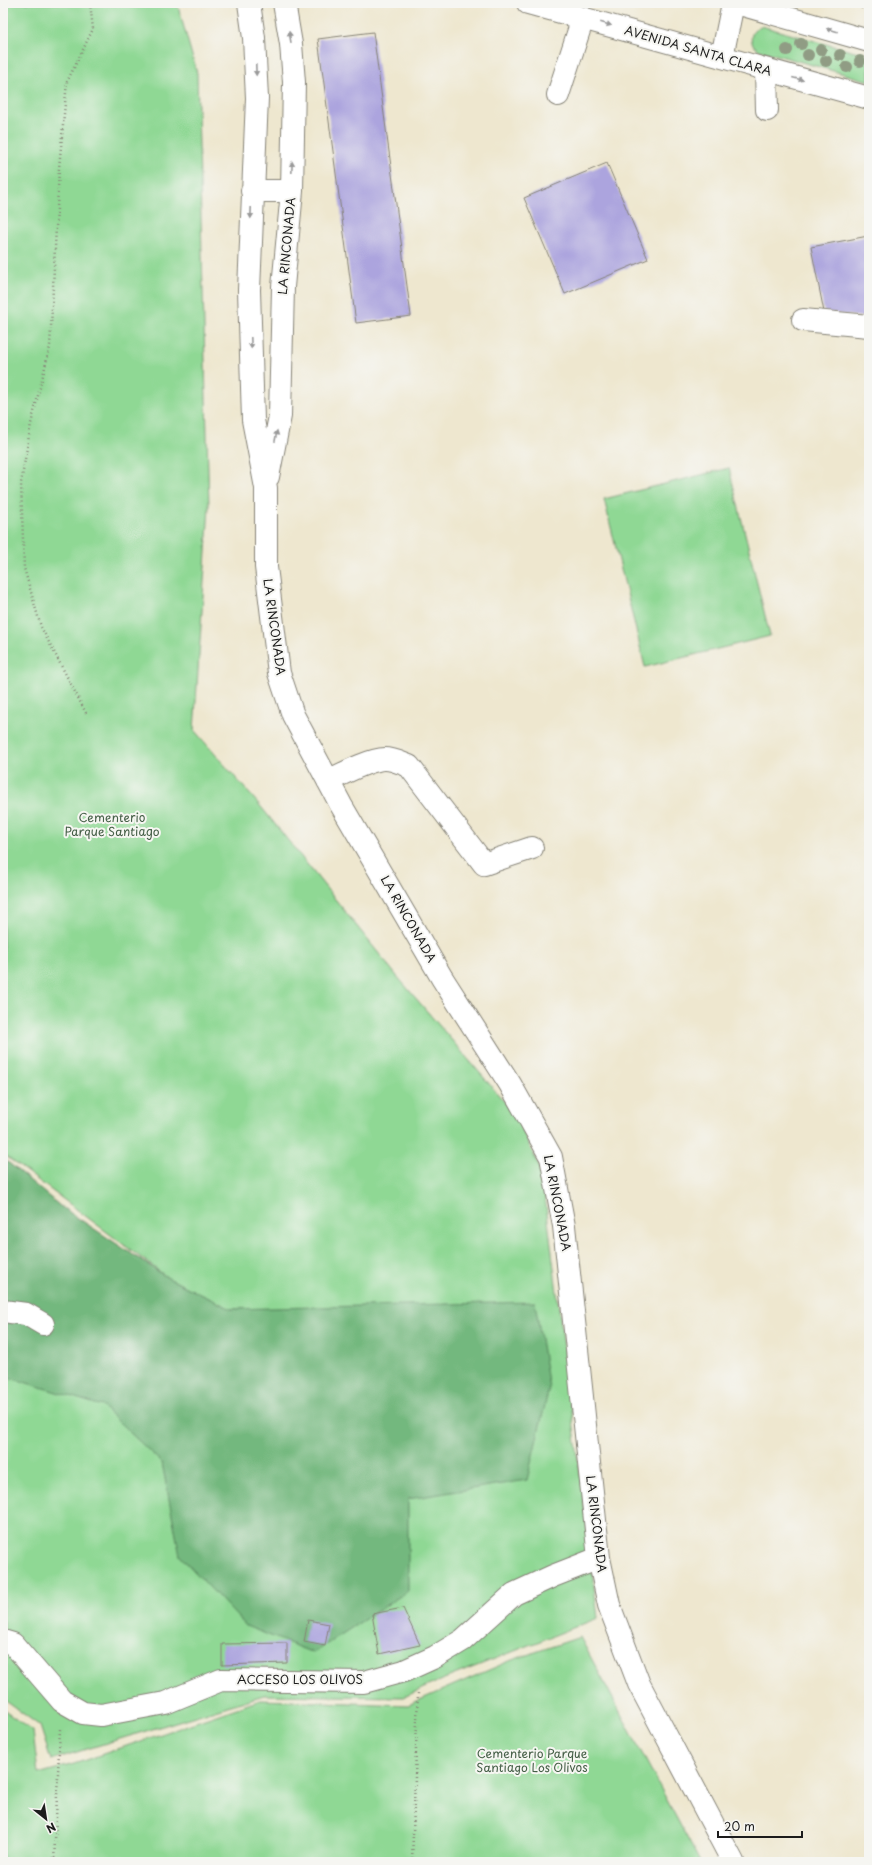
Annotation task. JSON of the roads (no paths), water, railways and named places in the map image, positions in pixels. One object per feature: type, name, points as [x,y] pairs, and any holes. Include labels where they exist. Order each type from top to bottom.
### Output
[{"type":"street","name":"LA RINCONADA","points":[[249,3],[254,38],[257,98],[249,290],[253,420],[266,488],[266,567],[279,673],[293,715],[328,781],[442,978],[510,1084],[551,1157],[564,1226],[599,1558],[609,1605],[639,1684],[733,1862]]},
{"type":"street","name":"LA RINCONADA","points":[[266,488],[280,416],[283,287],[292,191],[294,82],[292,44],[284,3]]},
{"type":"street","name":"AVENIDA SANTA CLARA","points":[[528,3],[869,98]]},
{"type":"street","points":[[722,57],[733,3]]},
{"type":"street","points":[[736,3],[869,41]]},
{"type":"street","points":[[558,95],[583,18]]},
{"type":"street","points":[[766,70],[767,110]]},
{"type":"street","points":[[252,191],[292,191]]},
{"type":"street","points":[[803,320],[869,326]]},
{"type":"street","points":[[328,781],[351,770],[383,759],[396,761],[409,766],[484,864],[532,848]]},
{"type":"street","points":[[3,1311],[26,1314],[43,1324]]},
{"type":"street","name":"ACCESO LOS OLIVOS","points":[[3,1641],[13,1644],[62,1701],[83,1713],[101,1715],[165,1703],[221,1680],[364,1682],[404,1670],[435,1657],[463,1640],[514,1594],[553,1576],[599,1558]]},
{"type":"park label","name":"Cementerio Parque Santiago","points":[[112,825]]},
{"type":"park label","name":"Cementerio Parque Santiago Los Olivos","points":[[532,1761]]}]
